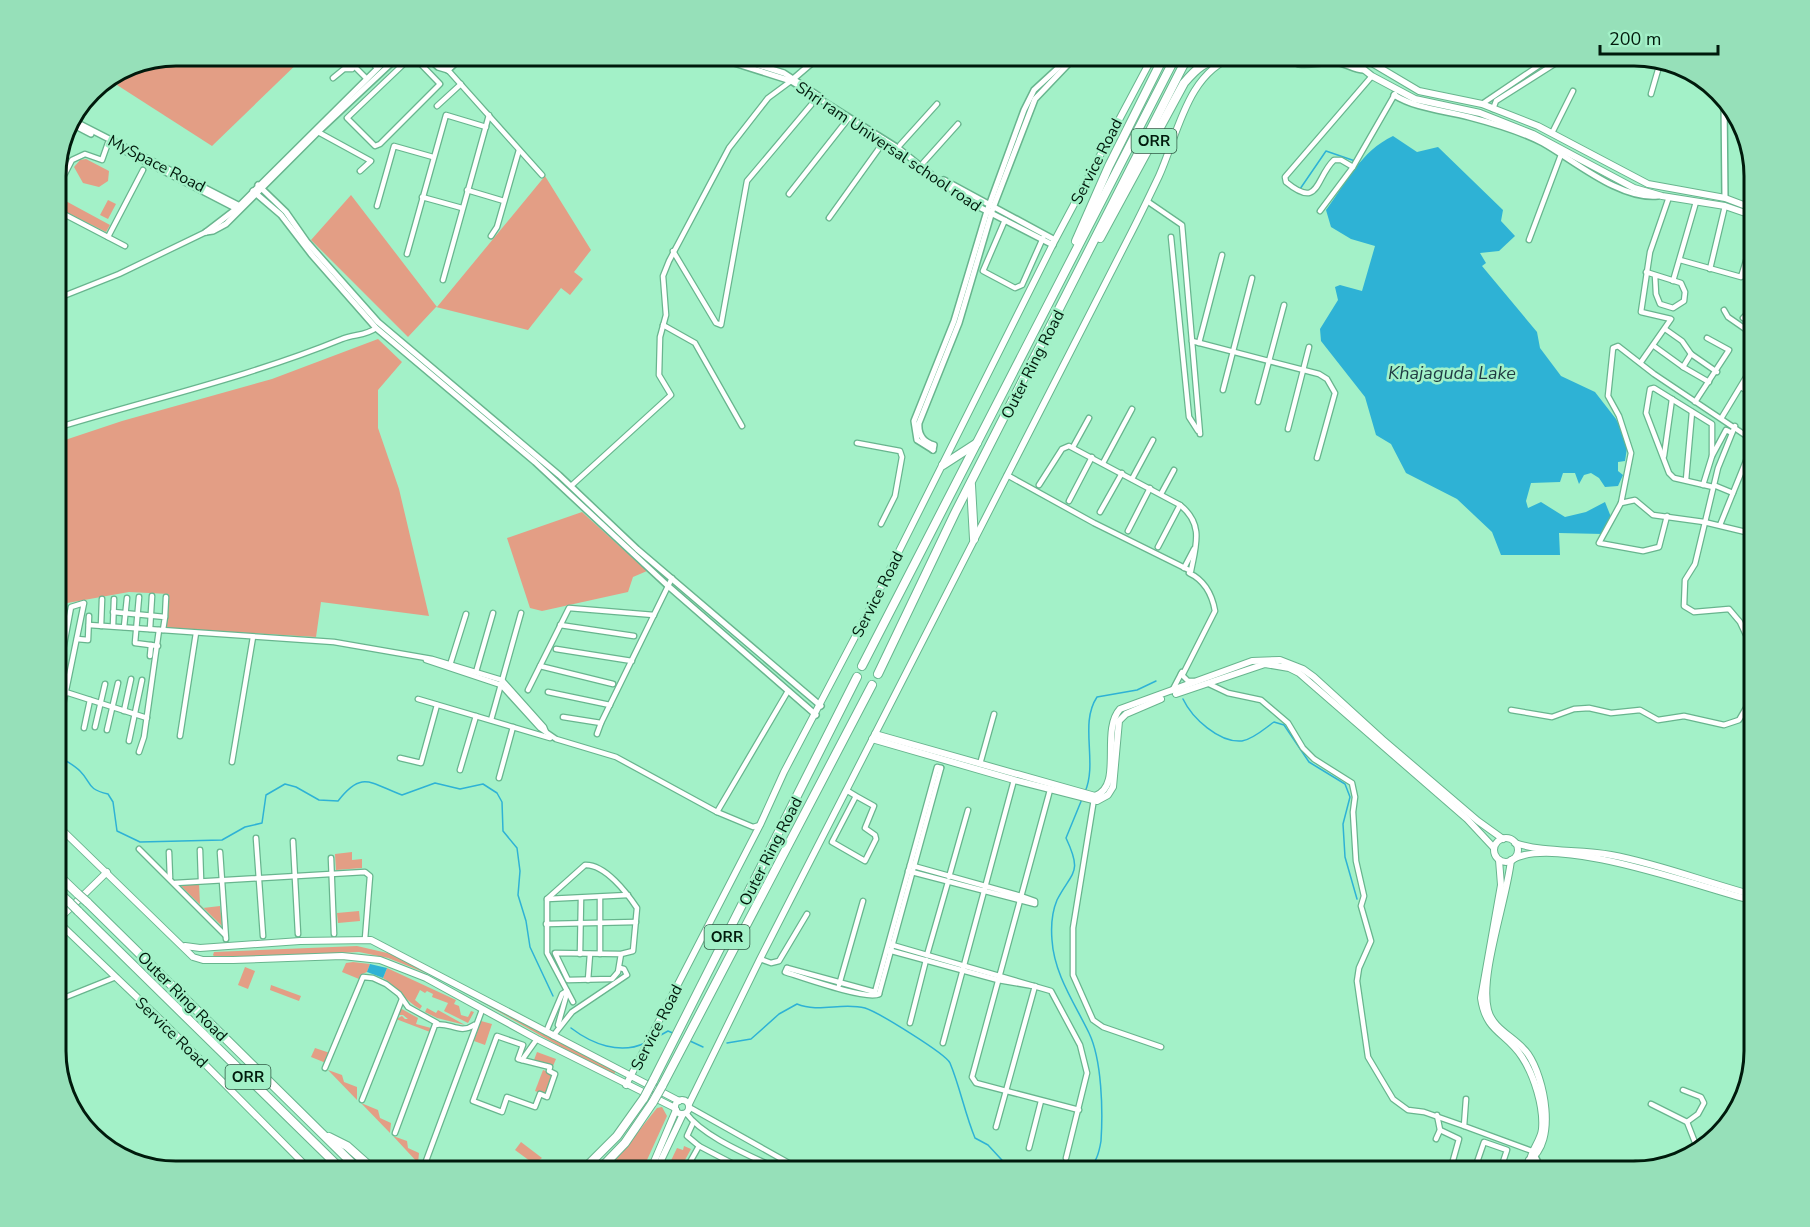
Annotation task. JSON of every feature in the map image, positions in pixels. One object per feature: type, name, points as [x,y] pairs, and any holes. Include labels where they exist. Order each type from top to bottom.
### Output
[{"type":"highway","name":"ORR","points":[[1057,288],[1109,166],[1159,66]]},
{"type":"highway","name":"Outer Ring Road","points":[[862,666],[1171,66]]},
{"type":"highway","name":"Outer Ring Road","points":[[878,674],[970,483],[1183,66]]},
{"type":"highway","name":"ORR","points":[[1068,293],[1135,178],[1184,83],[1201,66]]},
{"type":"highway","points":[[943,465],[978,442]]},
{"type":"highway","points":[[970,483],[974,539]]},
{"type":"highway","points":[[914,568],[926,573]]},
{"type":"highway","name":"Outer Ring Road","points":[[593,1161],[617,1136],[653,1082],[856,677]]},
{"type":"highway","name":"Outer Ring Road","points":[[608,1161],[629,1138],[662,1086],[872,685]]},
{"type":"highway","name":"Outer Ring Road","points":[[66,883],[349,1161]]},
{"type":"highway","name":"Outer Ring Road","points":[[66,900],[140,970],[332,1161]]},
{"type":"highway","points":[[323,1134],[347,1146],[363,1161]]},
{"type":"main road","name":"Service Road","points":[[687,1110],[675,1109],[627,1085],[760,825],[784,772],[821,706],[1054,243],[1147,66]]},
{"type":"main road","points":[[662,1161],[716,1045],[1147,201],[1198,85],[1214,66]]},
{"type":"main road","points":[[1359,66],[1396,93],[1430,104],[1480,113],[1622,183],[1666,196],[1725,206],[1744,212]]},
{"type":"main road","points":[[1377,66],[1419,91],[1482,104],[1552,133],[1578,150],[1648,184],[1725,198],[1744,205]]},
{"type":"main road","points":[[1169,693],[1246,663],[1268,659],[1280,660],[1303,669],[1448,796],[1503,838],[1537,849],[1585,851],[1614,856],[1744,892]]},
{"type":"main road","points":[[874,736],[980,764],[1094,799],[1103,792],[1109,781],[1113,717],[1120,709],[1265,664],[1289,668],[1299,673],[1467,819],[1494,848],[1499,860],[1501,885],[1480,998],[1482,1011],[1490,1026],[1522,1056],[1533,1082],[1542,1129],[1534,1153]]},
{"type":"main road","points":[[874,736],[1014,780],[1083,796]]},
{"type":"main road","points":[[66,833],[193,957],[212,960],[363,956],[407,969],[440,985],[482,1010],[627,1085]]},
{"type":"main road","points":[[1494,848],[1503,838]]},
{"type":"main road","points":[[1515,843],[1517,851],[1512,860],[1488,981],[1488,1008],[1498,1026],[1526,1051],[1532,1060],[1546,1109],[1546,1132],[1529,1160]]},
{"type":"main road","points":[[1499,860],[1512,860],[1526,854],[1540,854],[1613,861],[1744,898]]},
{"type":"main road","points":[[66,911],[107,872]]},
{"type":"main road","name":"Service Road","points":[[66,930],[131,991],[300,1161]]},
{"type":"main road","points":[[182,944],[191,948],[365,939],[382,944],[680,1101],[687,1110]]},
{"type":"main road","points":[[210,947],[212,960]]},
{"type":"main road","points":[[440,985],[444,977]]},
{"type":"main road","points":[[655,1161],[680,1101]]},
{"type":"street","points":[[375,66],[384,80]]},
{"type":"street","points":[[66,295],[119,274],[206,232],[240,208],[366,78],[379,71],[383,66]]},
{"type":"street","points":[[260,186],[386,66]]},
{"type":"street","points":[[400,66],[347,118],[375,146],[381,144],[440,84],[423,66]]},
{"type":"street","points":[[437,66],[448,70]]},
{"type":"street","points":[[446,66],[542,175]]},
{"type":"street","points":[[448,70],[452,66]]},
{"type":"street","points":[[746,66],[793,80]]},
{"type":"street","points":[[756,66],[793,80]]},
{"type":"street","points":[[571,486],[671,395],[659,375],[659,345],[666,315],[663,276],[673,251],[729,148],[768,98],[809,66]]},
{"type":"street","points":[[918,419],[920,435],[926,442],[934,445],[933,450],[917,440],[914,429],[918,419],[959,323],[990,210],[1035,90],[1060,66]]},
{"type":"street","points":[[1030,103],[1066,66]]},
{"type":"street","points":[[1347,66],[1364,70]]},
{"type":"street","points":[[1482,104],[1538,66]]},
{"type":"street","points":[[1493,109],[1496,101],[1551,66]]},
{"type":"street","points":[[333,78],[344,69],[355,67],[366,78]]},
{"type":"street","points":[[1651,94],[1658,69]]},
{"type":"street","points":[[379,71],[389,75]]},
{"type":"street","points":[[1353,167],[1341,160],[1334,160],[1316,189],[1306,194],[1300,193],[1285,179],[1371,76]]},
{"type":"street","name":"Shri ram Universal school road","points":[[793,80],[848,119],[885,140],[943,184],[990,210]]},
{"type":"street","name":"Shri ram Universal school road","points":[[793,80],[900,145],[945,181],[990,210]]},
{"type":"street","points":[[437,106],[461,84]]},
{"type":"street","points":[[1552,133],[1573,91]]},
{"type":"street","points":[[1320,212],[1353,167],[1396,93]]},
{"type":"street","points":[[900,145],[937,104]]},
{"type":"street","points":[[673,251],[716,323],[721,325],[747,181],[811,105]]},
{"type":"street","points":[[407,254],[446,115],[486,127]]},
{"type":"street","points":[[1725,115],[1725,198]]},
{"type":"street","points":[[443,280],[489,116]]},
{"type":"street","points":[[789,194],[848,119]]},
{"type":"street","points":[[923,163],[958,124]]},
{"type":"street","name":"MySpace Road","points":[[78,126],[240,208]]},
{"type":"street","name":"MySpace Road","points":[[78,126],[240,208]]},
{"type":"street","points":[[318,132],[371,161],[360,171]]},
{"type":"street","points":[[829,218],[885,140]]},
{"type":"street","points":[[66,172],[72,160],[85,154],[102,160],[108,143]]},
{"type":"street","points":[[377,206],[394,146],[433,158]]},
{"type":"street","points":[[491,236],[497,227],[519,150]]},
{"type":"street","points":[[1529,240],[1562,152]]},
{"type":"street","points":[[108,237],[143,170]]},
{"type":"street","points":[[260,186],[286,212],[307,242],[378,322],[496,426],[667,585],[816,715]]},
{"type":"street","points":[[468,190],[504,201]]},
{"type":"street","points":[[255,193],[281,215],[311,254],[376,328],[571,486],[637,549],[821,706]]},
{"type":"street","points":[[1641,362],[1671,319],[1641,312],[1652,243],[1666,196]]},
{"type":"street","points":[[422,197],[462,208]]},
{"type":"street","points":[[1147,201],[1182,225],[1200,434],[1189,417],[1171,237]]},
{"type":"street","points":[[1673,281],[1696,202]]},
{"type":"street","points":[[1710,269],[1725,206]]},
{"type":"street","points":[[990,210],[1005,220],[1043,237]]},
{"type":"street","points":[[990,210],[1054,243]]},
{"type":"street","points":[[66,215],[125,246]]},
{"type":"street","points":[[1005,220],[984,265],[985,273],[1015,288],[1020,286],[1043,237]]},
{"type":"street","points":[[1172,245],[1184,244]]},
{"type":"street","points":[[1199,343],[1222,255]]},
{"type":"street","points":[[1680,260],[1741,277],[1744,267]]},
{"type":"street","points":[[1646,272],[1655,275],[1673,281],[1684,287],[1684,301],[1670,309],[1664,307],[1658,299],[1655,275]]},
{"type":"street","points":[[1223,390],[1252,279]]},
{"type":"street","points":[[1258,402],[1284,305]]},
{"type":"street","points":[[1724,310],[1728,317],[1744,328]]},
{"type":"street","points":[[663,325],[695,343],[742,426]]},
{"type":"street","points":[[66,425],[283,362],[349,336],[369,333],[376,328]]},
{"type":"street","points":[[1665,329],[1682,341],[1691,354],[1717,372]]},
{"type":"street","points":[[1695,402],[1730,350],[1707,338]]},
{"type":"street","points":[[1192,341],[1303,370],[1327,379],[1335,393],[1317,458]]},
{"type":"street","points":[[1667,516],[1659,547],[1643,551],[1599,543],[1620,503],[1631,453],[1619,416],[1608,396],[1613,348],[1618,346],[1654,374],[1744,433]]},
{"type":"street","points":[[1654,346],[1709,382]]},
{"type":"street","points":[[1288,429],[1309,348]]},
{"type":"street","points":[[1683,367],[1691,354]]},
{"type":"street","points":[[1722,417],[1744,382]]},
{"type":"street","points":[[1712,456],[1712,424],[1654,388],[1647,394],[1646,413],[1674,478],[1733,493]]},
{"type":"street","points":[[1664,456],[1672,399]]},
{"type":"street","points":[[1103,463],[1132,409]]},
{"type":"street","points":[[1686,480],[1692,412]]},
{"type":"street","points":[[1073,447],[1089,418]]},
{"type":"street","points":[[1735,426],[1704,522],[1695,564],[1685,580],[1684,606],[1694,612],[1729,609],[1744,630]]},
{"type":"street","points":[[1703,485],[1712,456],[1726,430],[1732,433]]},
{"type":"street","points":[[1132,479],[1153,440]]},
{"type":"street","points":[[857,443],[900,451],[902,457],[895,496],[881,524]]},
{"type":"street","points":[[1040,485],[1062,448],[1073,447],[1180,505],[1194,520],[1198,530],[1190,572]]},
{"type":"street","points":[[1069,501],[1092,457]]},
{"type":"street","points":[[1720,525],[1744,466]]},
{"type":"street","points":[[1161,494],[1174,470]]},
{"type":"street","points":[[1100,512],[1122,473]]},
{"type":"street","points":[[1007,476],[1184,568],[1205,585],[1215,611],[1182,674],[1169,693]]},
{"type":"street","points":[[1007,476],[1190,572]]},
{"type":"street","points":[[1128,531],[1150,488]]},
{"type":"street","points":[[1620,503],[1635,500],[1653,515],[1704,522],[1744,532]]},
{"type":"street","points":[[1158,547],[1180,505]]},
{"type":"street","points":[[1184,568],[1196,544]]},
{"type":"street","points":[[597,734],[672,578]]},
{"type":"street","points":[[150,656],[149,630],[152,596]]},
{"type":"street","points":[[140,597],[135,643],[158,646]]},
{"type":"street","points":[[139,752],[165,617],[166,597]]},
{"type":"street","points":[[124,627],[127,598]]},
{"type":"street","points":[[101,626],[102,599]]},
{"type":"street","points":[[113,626],[114,599]]},
{"type":"street","points":[[66,634],[71,607],[84,603],[66,692],[147,718]]},
{"type":"street","points":[[528,690],[560,625],[572,607],[654,615]]},
{"type":"street","points":[[113,612],[165,617]]},
{"type":"street","points":[[476,672],[493,613]]},
{"type":"street","points":[[491,720],[521,613]]},
{"type":"street","points":[[449,666],[466,614]]},
{"type":"street","points":[[77,639],[88,640],[89,616]]},
{"type":"street","points":[[560,625],[634,636]]},
{"type":"street","points":[[89,626],[334,642],[421,657],[502,682]]},
{"type":"street","points":[[723,634],[729,627]]},
{"type":"street","points":[[180,736],[196,633]]},
{"type":"street","points":[[232,762],[253,637]]},
{"type":"street","points":[[556,649],[632,661]]},
{"type":"street","points":[[765,672],[772,665]]},
{"type":"street","points":[[449,666],[476,672],[502,682],[546,732],[556,739]]},
{"type":"street","points":[[540,666],[613,684]]},
{"type":"street","points":[[1182,674],[1188,681],[1206,683],[1228,693],[1261,700],[1288,723],[1314,759],[1352,783],[1355,796],[1353,812],[1356,861],[1364,896],[1361,906],[1371,941],[1359,968],[1357,981],[1368,1057],[1393,1099],[1408,1110],[1437,1115],[1534,1153],[1536,1161]]},
{"type":"street","points":[[124,711],[131,679]]},
{"type":"street","points":[[129,741],[142,680]]},
{"type":"street","points":[[107,730],[118,682]]},
{"type":"street","points":[[95,727],[105,684]]},
{"type":"street","points":[[717,812],[788,691]]},
{"type":"street","points":[[548,692],[610,705]]},
{"type":"street","points":[[418,699],[616,757],[717,812],[753,827],[760,825]]},
{"type":"street","points":[[84,728],[90,700]]},
{"type":"street","points":[[400,758],[421,763],[437,705]]},
{"type":"street","points":[[1511,710],[1552,717],[1589,708],[1611,712],[1640,710],[1658,720],[1684,716],[1724,725],[1739,720],[1744,712]]},
{"type":"street","points":[[980,764],[994,714]]},
{"type":"street","points":[[460,770],[476,716]]},
{"type":"street","points":[[563,717],[601,723]]},
{"type":"street","points":[[499,778],[513,727]]},
{"type":"street","points":[[838,986],[785,972],[787,968],[870,996],[877,993],[941,768],[937,766],[912,869]]},
{"type":"street","points":[[943,1043],[1014,780]]},
{"type":"street","points":[[846,790],[874,806],[865,828],[875,835],[876,839],[866,861],[832,842],[856,796]]},
{"type":"street","points":[[1050,790],[972,1077],[976,1083],[1079,1110]]},
{"type":"street","points":[[1094,799],[1073,928],[1073,975],[1093,1020],[1102,1027],[1161,1047]]},
{"type":"street","points":[[910,1023],[968,810]]},
{"type":"street","points":[[256,838],[263,936]]},
{"type":"street","points":[[293,841],[298,934]]},
{"type":"street","points":[[139,849],[170,878],[225,937],[220,852]]},
{"type":"street","points":[[200,850],[201,880]]},
{"type":"street","points":[[169,852],[170,878]]},
{"type":"street","points":[[331,858],[334,934]]},
{"type":"street","points":[[573,1002],[547,953],[547,899],[585,865],[598,867],[628,895],[637,908],[633,951]]},
{"type":"street","points":[[912,869],[1020,898]]},
{"type":"street","points":[[175,884],[201,880],[366,872],[370,876],[365,939]]},
{"type":"street","points":[[547,899],[628,895]]},
{"type":"street","points":[[580,954],[581,897]]},
{"type":"street","points":[[600,897],[600,954]]},
{"type":"street","points":[[838,986],[863,901]]},
{"type":"street","points":[[760,959],[771,963],[779,961],[807,914]]},
{"type":"street","points":[[546,924],[636,922]]},
{"type":"street","points":[[889,947],[1051,991],[1080,1045],[1087,1073],[1066,1158]]},
{"type":"street","points":[[547,953],[621,954],[633,951],[639,954]]},
{"type":"street","points":[[555,953],[568,980],[612,979],[620,968],[621,954]]},
{"type":"street","points":[[588,980],[590,954]]},
{"type":"street","points":[[551,1034],[572,1012],[628,974],[620,968]]},
{"type":"street","points":[[66,997],[116,977]]},
{"type":"street","points":[[326,1068],[363,977],[380,981],[394,990],[408,1007],[437,1023],[461,1029],[477,1023]]},
{"type":"street","points":[[996,1127],[1034,986]]},
{"type":"street","points":[[551,1034],[561,997],[567,991]]},
{"type":"street","points":[[551,1034],[567,999],[567,991]]},
{"type":"street","points":[[561,997],[567,999]]},
{"type":"street","points":[[362,1100],[402,999]]},
{"type":"street","points":[[426,1161],[482,1010]]},
{"type":"street","points":[[395,1133],[437,1023]]},
{"type":"street","points":[[497,1036],[523,1045],[518,1059],[522,1060],[530,1063],[532,1060],[550,1067],[549,1071],[555,1074],[547,1097],[540,1094],[535,1107],[507,1097],[502,1112],[473,1101],[497,1036]]},
{"type":"street","points":[[522,1060],[537,1039]]},
{"type":"street","points":[[1683,1090],[1701,1097],[1704,1103],[1698,1114],[1688,1122]]},
{"type":"street","points":[[1464,1126],[1466,1099]]},
{"type":"street","points":[[1029,1148],[1041,1101]]},
{"type":"street","points":[[1651,1104],[1688,1122],[1695,1143]]},
{"type":"street","points":[[687,1110],[693,1123],[761,1161]]},
{"type":"street","points":[[687,1110],[782,1161]]},
{"type":"street","points":[[1436,1140],[1440,1130],[1437,1115]]},
{"type":"street","points":[[693,1123],[687,1136],[699,1146],[727,1161]]},
{"type":"street","points":[[1440,1130],[1459,1139],[1453,1161]]},
{"type":"street","points":[[1478,1161],[1484,1142],[1507,1150],[1504,1161]]},
{"type":"street","points":[[691,1161],[699,1146]]},
{"type":"shaded area","points":[[168,66],[295,66],[212,146],[117,85],[134,74]]},
{"type":"shaded area","points":[[86,159],[109,171],[108,181],[99,187],[83,183],[74,167],[80,160]]},
{"type":"shaded area","points":[[545,176],[591,250],[574,272],[583,279],[570,295],[561,288],[528,330],[436,307],[408,337],[311,240],[351,195],[437,307]]},
{"type":"shaded area","points":[[108,200],[116,204],[108,219],[100,215]]},
{"type":"shaded area","points":[[66,201],[110,225],[106,232],[66,212]]},
{"type":"shaded area","points":[[378,339],[402,362],[378,390],[378,428],[399,489],[429,616],[321,602],[316,637],[165,628],[169,594],[129,592],[66,603],[66,440],[122,421],[272,379]]},
{"type":"shaded area","points":[[582,512],[647,571],[633,577],[628,592],[542,611],[530,608],[507,538]]},
{"type":"shaded area","points":[[352,852],[352,860],[362,859],[362,868],[336,870],[335,854]]},
{"type":"shaded area","points":[[199,883],[200,905],[180,885]]},
{"type":"shaded area","points":[[220,906],[222,926],[204,908]]},
{"type":"shaded area","points":[[359,911],[360,921],[338,923],[337,913]]},
{"type":"shaded area","points":[[357,946],[396,955],[436,977],[388,958],[359,952],[216,959],[213,955],[214,952]]},
{"type":"shaded area","points":[[346,963],[370,964],[367,972],[360,975],[359,979],[342,972]]},
{"type":"shaded area","points":[[245,967],[255,971],[248,989],[238,985]]},
{"type":"shaded area","points":[[387,968],[456,1000],[454,1004],[459,1006],[461,1015],[468,1017],[471,1011],[474,1012],[468,1023],[444,1011],[448,1003],[432,997],[433,994],[427,991],[425,993],[420,990],[415,1000],[422,1006],[420,1009],[415,1006],[383,978]]},
{"type":"shaded area","points":[[448,983],[615,1073],[613,1075],[591,1064]]},
{"type":"shaded area","points":[[271,985],[301,996],[299,1001],[270,990]]},
{"type":"shaded area","points":[[400,1008],[418,1018],[416,1024],[431,1028],[430,1032],[396,1019],[402,1016],[408,1019],[403,1015],[397,1015]]},
{"type":"shaded area","points":[[427,1008],[436,1013],[438,1010],[465,1025],[437,1018],[425,1012]]},
{"type":"shaded area","points":[[481,1021],[492,1024],[485,1045],[474,1041]]},
{"type":"shaded area","points":[[315,1048],[330,1053],[326,1063],[311,1057]]},
{"type":"shaded area","points":[[537,1052],[556,1059],[553,1066],[534,1060]]},
{"type":"shaded area","points":[[328,1070],[342,1075],[344,1082],[357,1087],[357,1100]]},
{"type":"shaded area","points":[[543,1070],[553,1074],[546,1095],[535,1091]]},
{"type":"shaded area","points":[[361,1103],[378,1110],[380,1118],[391,1123],[390,1133]]},
{"type":"shaded area","points":[[662,1107],[667,1116],[647,1161],[615,1161],[657,1108]]},
{"type":"shaded area","points":[[393,1136],[407,1141],[408,1148],[419,1153],[418,1161]]},
{"type":"shaded area","points":[[521,1142],[542,1158],[538,1161],[530,1161],[515,1150]]},
{"type":"shaded area","points":[[684,1146],[691,1149],[684,1161],[671,1161],[677,1148],[683,1150]]},
{"type":"water","name":"Khajaguda Lake","points":[[1393,136],[1417,152],[1438,147],[1503,210],[1501,221],[1515,236],[1499,251],[1480,253],[1486,263],[1482,266],[1537,332],[1540,348],[1561,376],[1595,392],[1616,419],[1628,442],[1625,461],[1618,462],[1618,471],[1623,475],[1618,486],[1605,487],[1599,478],[1591,473],[1584,475],[1579,484],[1575,473],[1563,473],[1560,482],[1531,483],[1526,501],[1528,508],[1541,502],[1565,517],[1586,512],[1605,502],[1611,517],[1603,534],[1559,533],[1560,555],[1501,555],[1492,532],[1457,499],[1406,473],[1391,444],[1376,435],[1365,397],[1321,341],[1320,329],[1338,300],[1335,287],[1340,285],[1362,291],[1375,246],[1351,239],[1331,227],[1326,210],[1363,159],[1382,142]]},
{"type":"water","points":[[370,964],[387,968],[383,978],[367,972]]},
{"type":"waterway","points":[[1300,189],[1326,151],[1355,161]]},
{"type":"waterway","points":[[1085,792],[1090,768],[1089,719],[1097,697],[1137,690],[1156,681]]},
{"type":"waterway","points":[[1183,699],[1193,714],[1207,728],[1233,741],[1251,738],[1274,722],[1284,725],[1309,762],[1345,784],[1350,797],[1343,824],[1345,857],[1357,899]]},
{"type":"waterway","points":[[66,761],[84,775],[93,788],[108,794],[113,802],[117,831],[140,842],[222,840],[245,827],[262,823],[266,795],[285,784],[296,787],[319,800],[338,801],[346,791],[360,782],[374,783],[402,795],[435,783],[460,789],[483,784],[497,793],[502,802],[503,831],[517,848],[520,871],[518,895],[526,921],[530,947],[553,996]]},
{"type":"waterway","points":[[1082,799],[1066,838],[1075,866],[1074,872],[1057,900],[1053,915],[1052,940],[1061,977],[1089,1033],[1097,1057],[1102,1115],[1101,1141],[1094,1161]]},
{"type":"waterway","points":[[727,1043],[751,1039],[779,1014],[797,1004],[814,1008],[848,1006],[865,1008],[897,1025],[946,1058],[957,1081],[975,1138],[988,1145],[1003,1161]]},
{"type":"waterway","points":[[571,1028],[588,1039],[606,1046],[626,1048],[645,1043]]},
{"type":"waterway","points":[[652,1040],[668,1031],[675,1034]]},
{"type":"waterway","points":[[690,1041],[703,1047]]}]
